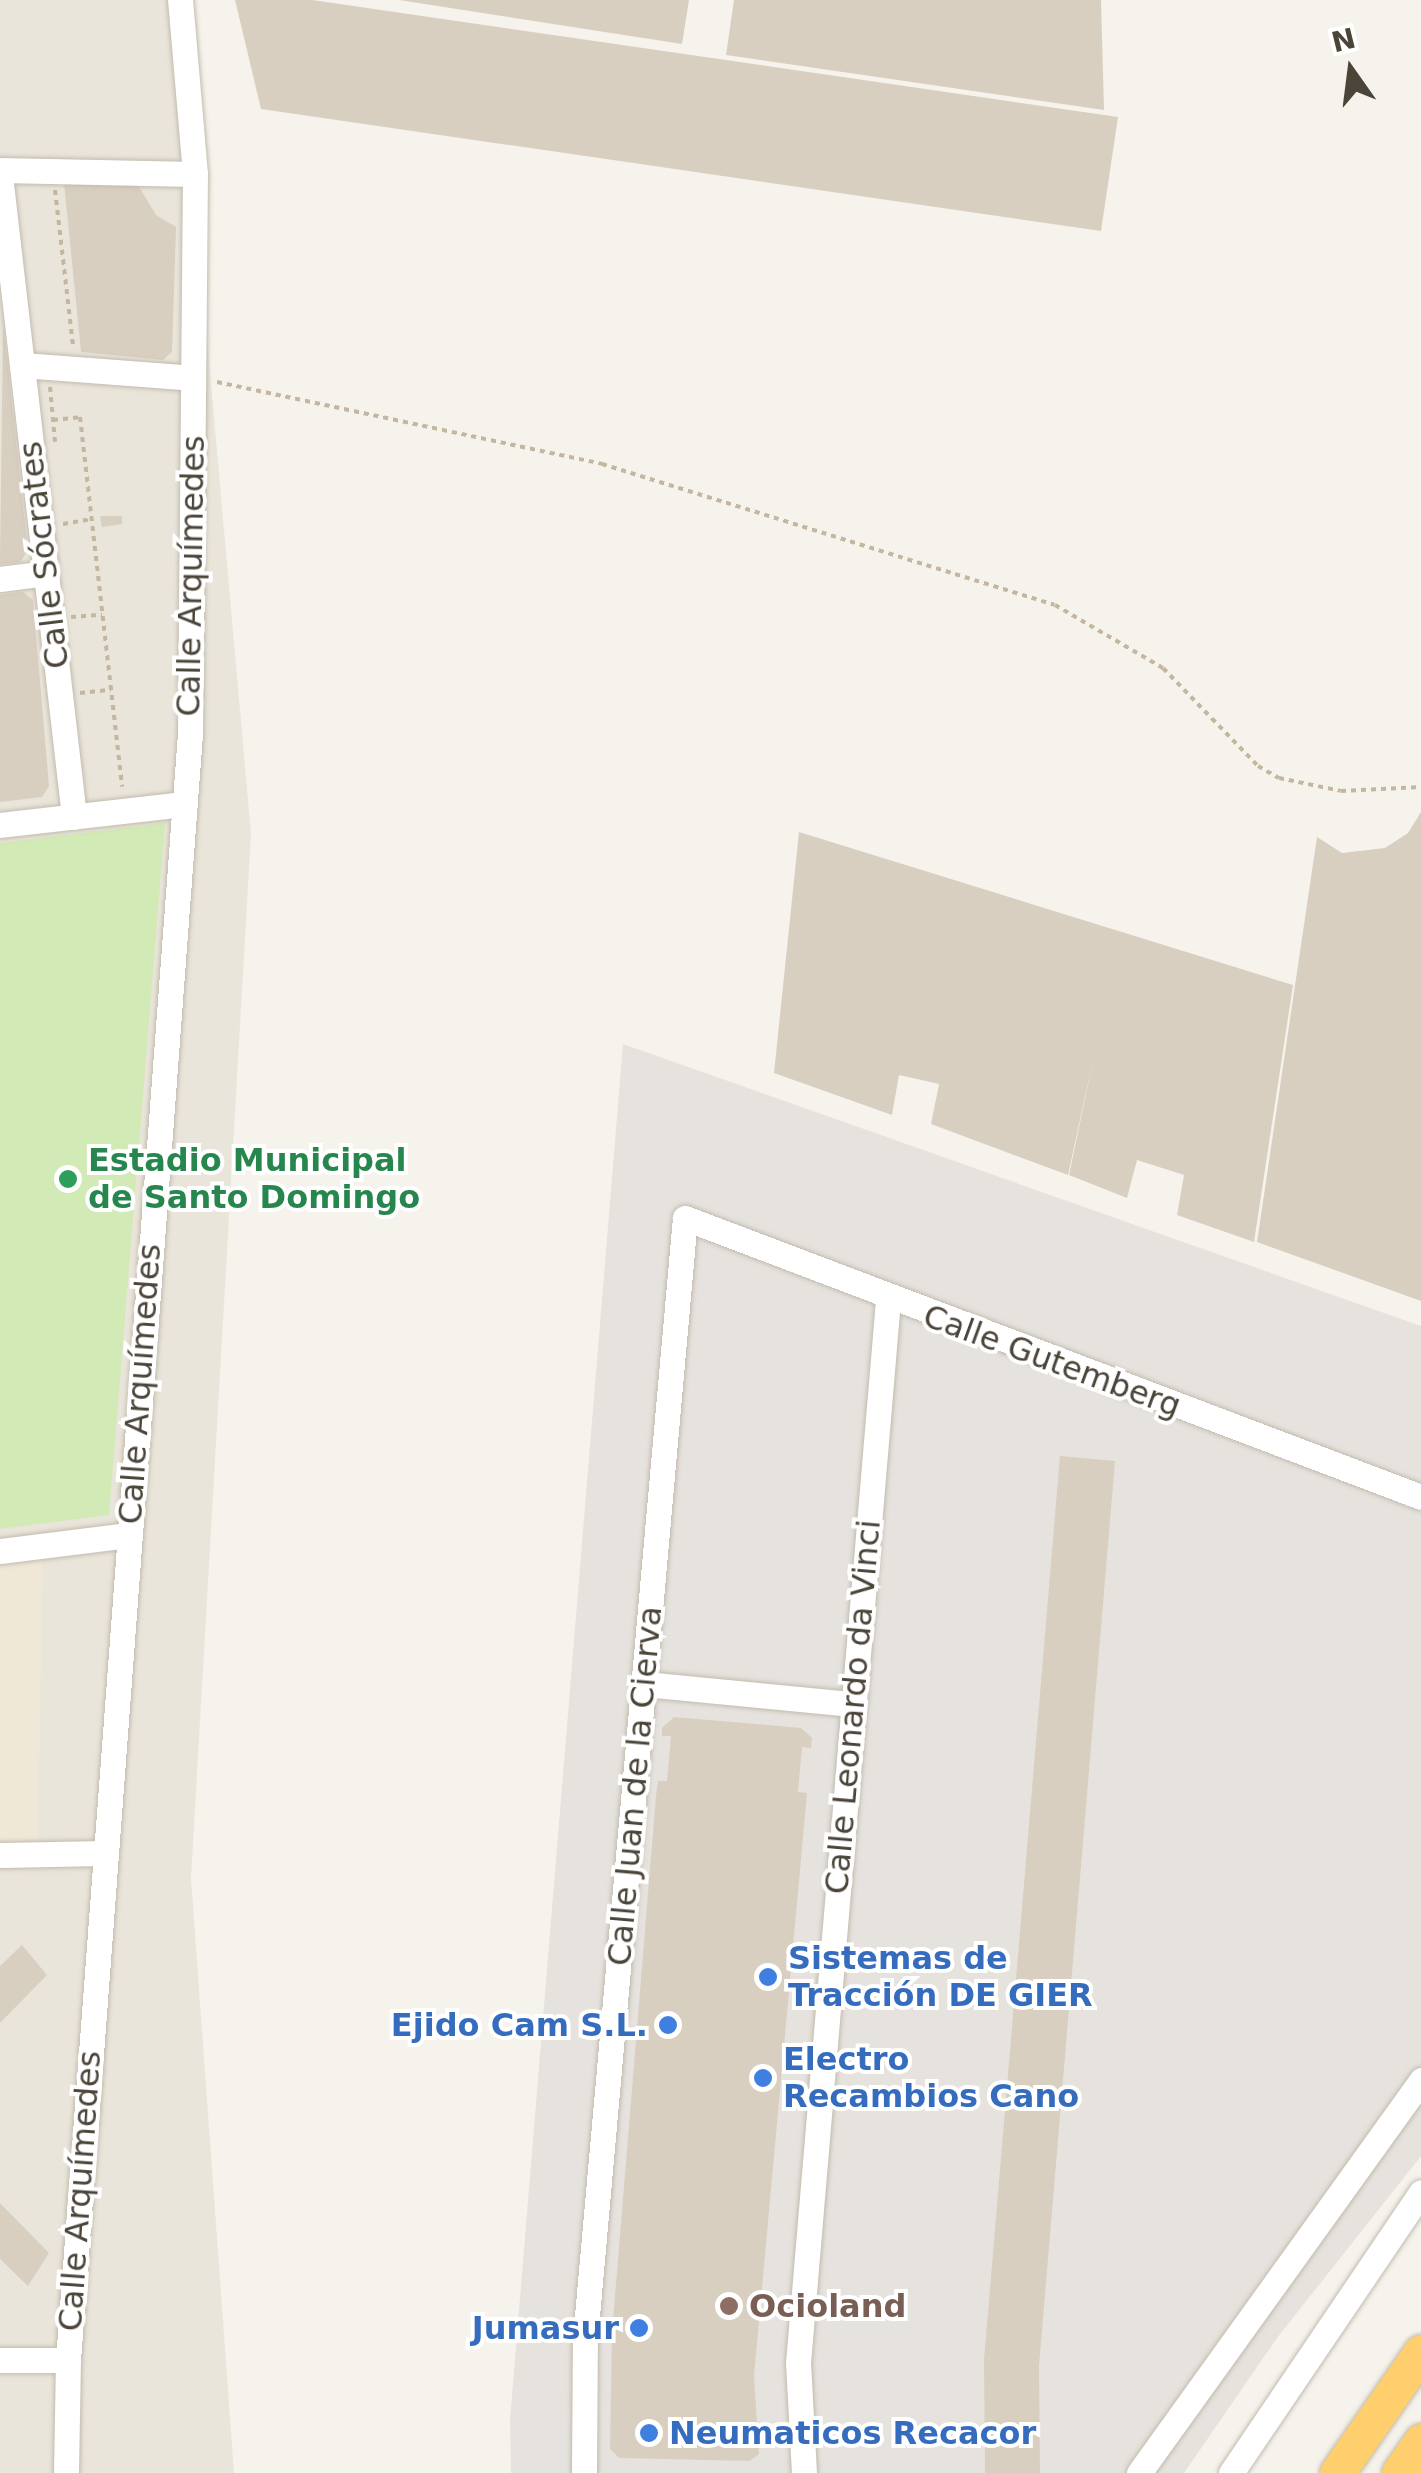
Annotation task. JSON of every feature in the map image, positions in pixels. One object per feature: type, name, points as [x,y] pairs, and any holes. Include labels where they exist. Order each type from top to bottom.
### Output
[{"type":"highway","points":[[1338,2473],[1421,2352]]},
{"type":"highway","points":[[1399,2473],[1421,2441]]},
{"type":"street","name":"Calle Arquímedes","points":[[66,2473],[68,2360],[184,804],[195,174],[180,0]]},
{"type":"street","points":[[0,172],[195,174]]},
{"type":"street","name":"Calle Sócrates","points":[[0,172],[74,817]]},
{"type":"street","points":[[22,364],[193,378]]},
{"type":"street","points":[[0,578],[46,573]]},
{"type":"street","points":[[0,825],[184,804]]},
{"type":"street","name":"Calle Gutemberg","points":[[686,1218],[888,1300],[1421,1496]]},
{"type":"street","name":"Calle Juan de la Cierva","points":[[584,2473],[585,2338],[686,1218]]},
{"type":"street","name":"Calle Leonardo da Vinci","points":[[804,2473],[798,2363],[888,1300]]},
{"type":"street","points":[[0,1551],[128,1535]]},
{"type":"street","points":[[644,1684],[852,1704]]},
{"type":"street","points":[[0,1856],[105,1853]]},
{"type":"street","points":[[1139,2473],[1421,2080]]},
{"type":"street","points":[[1231,2473],[1421,2192]]},
{"type":"street","points":[[0,2360],[68,2360]]},
{"type":"path","points":[[53,171],[76,370]]},
{"type":"path","points":[[193,378],[602,464],[1056,605],[1163,668],[1258,766],[1279,778],[1341,792],[1421,788]]},
{"type":"path","points":[[53,420],[80,417],[125,810]]},
{"type":"path","points":[[63,524],[92,520]]},
{"type":"path","points":[[52,620],[103,615]]},
{"type":"path","points":[[61,696],[112,690]]},
{"type":"shaded area","points":[[0,0],[177,0],[251,834],[191,1878],[234,2473],[0,2473]]},
{"type":"shaded area","points":[[623,1044],[1421,1326],[1421,2156],[1277,2338],[1184,2473],[511,2473],[510,2420]]},
{"type":"shaded area","points":[[0,1545],[43,1546],[38,1854],[0,1853]]},
{"type":"green space","name":"Estadio Municipal de Santo Domingo","points":[[165,823],[109,1515],[0,1529],[0,843]]},
{"type":"building","points":[[235,0],[312,0],[1118,117],[1101,231],[261,109]]},
{"type":"building","points":[[399,0],[689,0],[682,44]]},
{"type":"building","points":[[734,0],[1101,0],[1104,110],[726,55]]},
{"type":"building","points":[[64,183],[138,185],[156,215],[176,227],[172,352],[163,360],[81,352]]},
{"type":"building","points":[[3,323],[28,551],[20,562],[0,564]]},
{"type":"building","points":[[100,516],[122,516],[122,524],[102,527]]},
{"type":"building","points":[[23,592],[33,600],[49,786],[42,797],[0,802],[0,595]]},
{"type":"building","points":[[1421,812],[1421,1301],[1257,1242],[1317,837],[1342,853],[1385,848],[1408,833]]},
{"type":"building","points":[[799,832],[1293,985],[1254,1242],[1177,1215],[1184,1175],[1137,1160],[1127,1198],[1069,1175],[1095,1051],[1068,1175],[931,1124],[939,1084],[899,1075],[892,1115],[774,1073]]},
{"type":"building","points":[[1060,1456],[1115,1461],[1039,2366],[1040,2473],[985,2473],[984,2360]]},
{"type":"building","points":[[674,1717],[801,1728],[812,1738],[811,1748],[802,1747],[798,1792],[807,1793],[754,2376],[759,2454],[750,2461],[619,2458],[610,2449],[612,2333],[656,1796],[658,1781],[667,1781],[671,1736],[662,1736],[662,1728]]},
{"type":"building","points":[[22,1945],[47,1975],[0,2023],[0,1966]]},
{"type":"building","points":[[0,2203],[49,2253],[28,2286],[0,2259]]},
{"type":"place","name":"Estadio Municipal de Santo Domingo","points":[[68,1179]]},
{"type":"place","name":"Sistemas de Tracción DE GIER","points":[[768,1977]]},
{"type":"place","name":"Ejido Cam S.L.","points":[[668,2025]]},
{"type":"place","name":"Electro Recambios Cano","points":[[763,2078]]},
{"type":"place","name":"Ocioland","points":[[729,2306]]},
{"type":"place","name":"Jumasur","points":[[639,2328]]},
{"type":"place","name":"Neumaticos Recacor","points":[[649,2433]]}]
